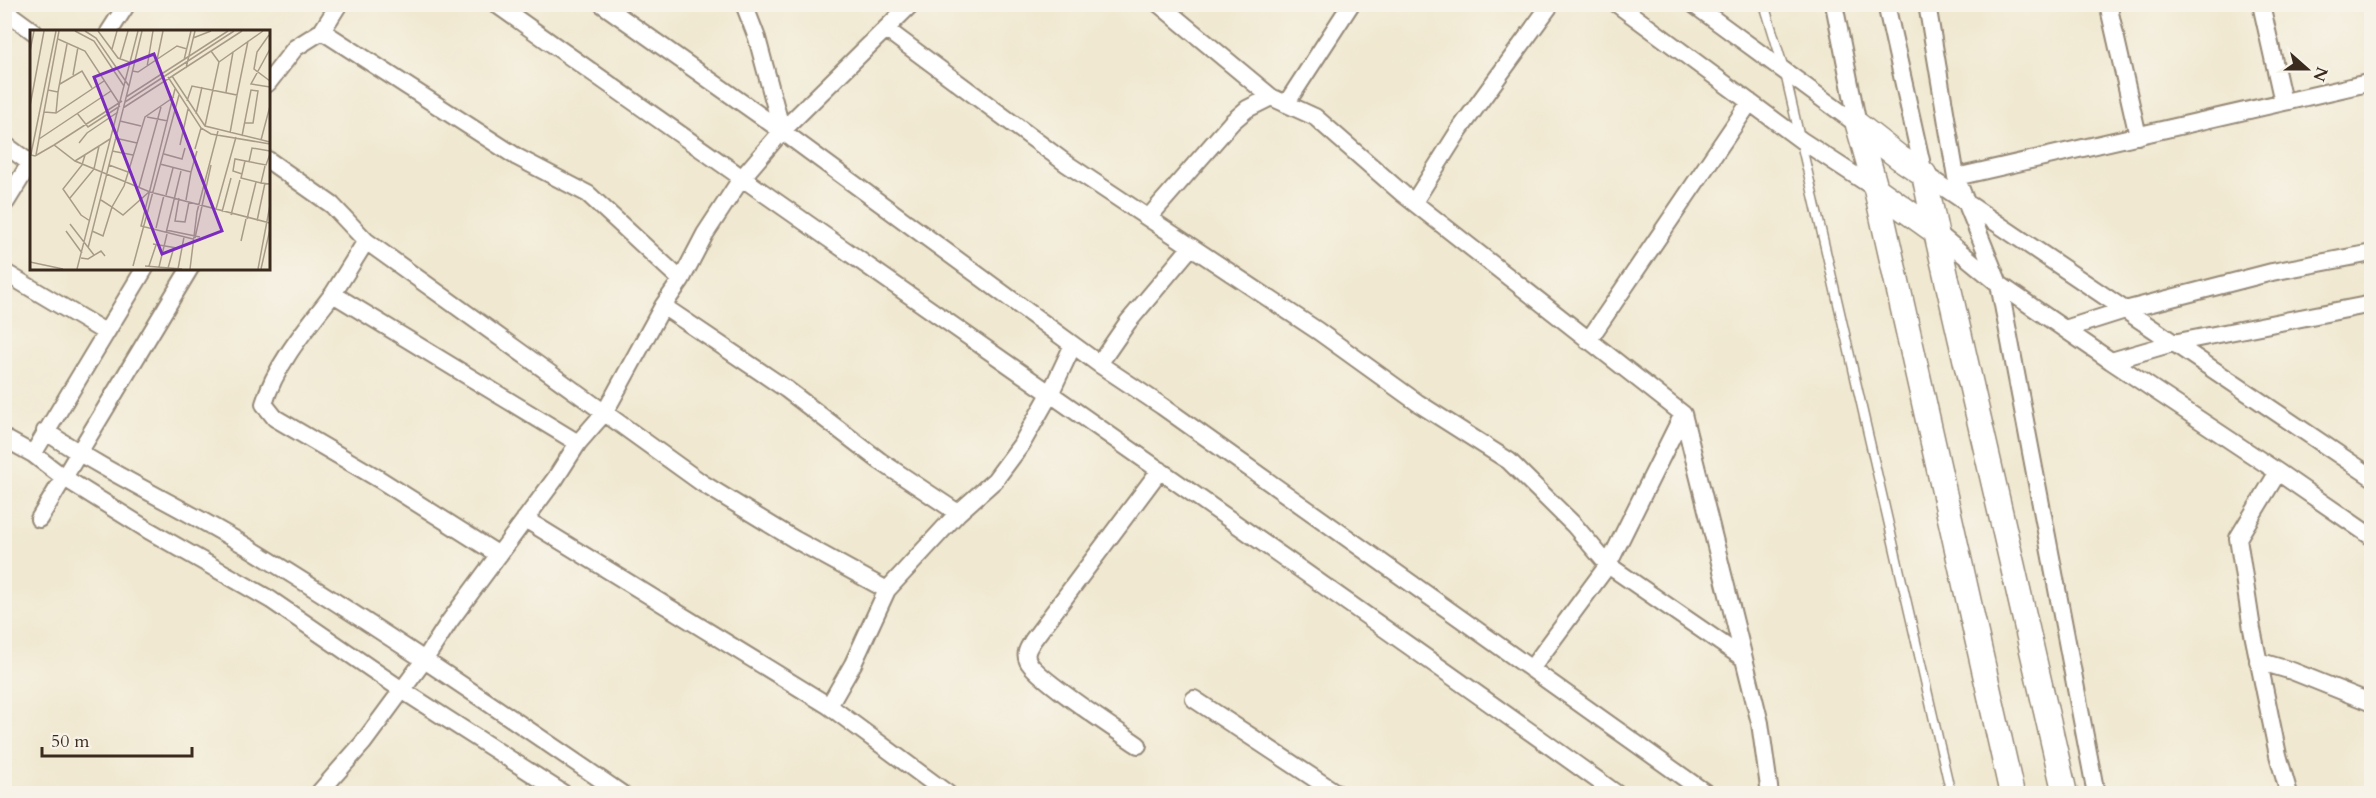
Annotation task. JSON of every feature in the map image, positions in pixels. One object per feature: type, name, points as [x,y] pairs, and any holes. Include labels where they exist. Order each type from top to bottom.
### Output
[{"type":"street","points":[[110,30],[127,4]]},
{"type":"street","points":[[270,80],[295,48],[322,31],[339,4]]},
{"type":"street","points":[[496,4],[741,179],[1402,639],[1617,794]]},
{"type":"street","points":[[602,4],[782,131],[1099,364],[1162,406],[1707,794]]},
{"type":"street","points":[[744,4],[757,38],[782,131]]},
{"type":"street","points":[[318,794],[363,743],[578,443],[605,412],[705,234],[741,179],[782,131],[911,4]]},
{"type":"street","points":[[1159,4],[1279,100],[1315,117],[1414,202],[1683,414],[1760,723],[1770,794]]},
{"type":"street","points":[[1149,217],[1232,122],[1247,109],[1279,100],[1351,4]]},
{"type":"street","points":[[1414,202],[1461,129],[1551,4]]},
{"type":"street","points":[[1617,4],[1801,140],[1936,232],[1999,284],[2372,537]]},
{"type":"street","points":[[1693,4],[1784,69],[1900,158],[1966,204],[2372,477]]},
{"type":"street","points":[[1834,4],[1858,125],[1876,189],[2012,794]]},
{"type":"street","points":[[1886,4],[2065,794]]},
{"type":"street","points":[[1927,4],[1956,177],[1999,284],[2096,794]]},
{"type":"street","points":[[2108,4],[2138,136]]},
{"type":"street","points":[[2261,4],[2283,102]]},
{"type":"street","points":[[4,10],[31,30]]},
{"type":"street","points":[[887,30],[1066,164],[1318,331],[1418,403],[1509,461],[1574,525],[1608,565],[1743,658]]},
{"type":"street","points":[[322,31],[517,157],[588,194],[681,280]]},
{"type":"street","points":[[1956,177],[2372,82]]},
{"type":"street","points":[[1588,341],[1750,102]]},
{"type":"street","points":[[4,144],[30,160]]},
{"type":"street","points":[[270,161],[332,205],[366,241],[702,483],[794,539],[886,590]]},
{"type":"street","points":[[6,202],[30,163]]},
{"type":"street","points":[[366,241],[333,294],[303,332],[268,391],[264,404],[275,418],[380,479],[499,555]]},
{"type":"street","points":[[1099,364],[1128,322],[1191,247]]},
{"type":"street","points":[[2065,329],[2125,310],[2272,272],[2372,253]]},
{"type":"street","points":[[33,454],[144,270]]},
{"type":"street","points":[[39,519],[77,452],[189,270]]},
{"type":"street","points":[[4,272],[105,332]]},
{"type":"street","points":[[333,294],[578,443]]},
{"type":"street","points":[[2111,361],[2173,343],[2372,304]]},
{"type":"street","points":[[663,306],[786,389],[880,461],[958,513]]},
{"type":"street","points":[[829,705],[854,664],[886,590],[958,513],[995,480],[1021,445],[1073,345]]},
{"type":"street","points":[[1531,669],[1608,565],[1683,414]]},
{"type":"street","points":[[45,431],[77,452],[234,538],[425,659],[622,794]]},
{"type":"street","points":[[4,438],[33,454],[63,477],[148,530],[271,600],[402,690],[564,794]]},
{"type":"street","points":[[1138,746],[1045,678],[1028,662],[1026,652],[1160,470]]},
{"type":"street","points":[[2278,472],[2238,538],[2258,661],[2278,755],[2289,794]]},
{"type":"street","points":[[525,519],[829,705],[948,794]]},
{"type":"street","points":[[2258,661],[2292,671],[2372,703]]},
{"type":"street","points":[[1194,699],[1338,794]]},
{"type":"lane","points":[[1764,4],[1784,69],[1801,140],[1951,794]]}]
